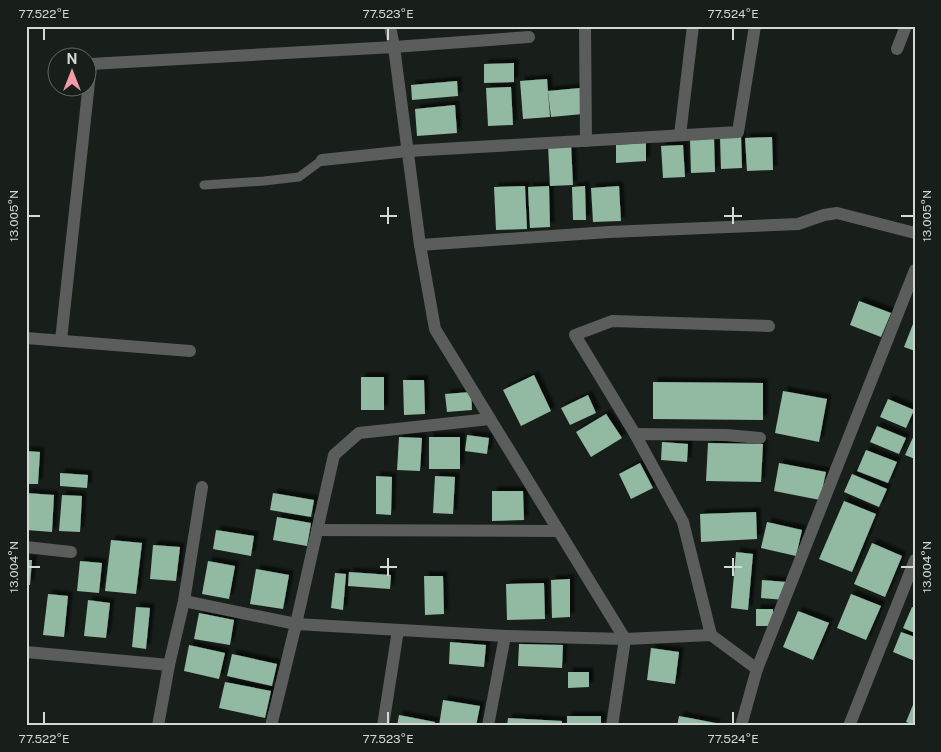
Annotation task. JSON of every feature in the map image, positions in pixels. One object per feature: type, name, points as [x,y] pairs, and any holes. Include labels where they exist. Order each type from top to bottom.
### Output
[{"type":"street","points":[[390,26],[420,245],[435,329],[626,639],[612,726]]},
{"type":"street","points":[[584,26],[586,141]]},
{"type":"street","points":[[680,136],[692,26]]},
{"type":"street","points":[[322,160],[408,151],[738,132],[755,26]]},
{"type":"street","points":[[897,49],[906,26]]},
{"type":"street","points":[[61,340],[91,64],[394,47],[529,37]]},
{"type":"street","points":[[420,245],[608,232],[798,224],[824,215],[837,213],[915,233]]},
{"type":"street","points":[[741,726],[757,669],[915,270]]},
{"type":"street","points":[[711,635],[683,522],[635,434],[576,335],[612,321],[769,326]]},
{"type":"street","points":[[26,338],[190,351]]},
{"type":"street","points":[[271,726],[334,455],[359,434],[490,419]]},
{"type":"street","points":[[635,434],[726,435],[760,438]]},
{"type":"street","points":[[158,726],[169,665],[184,602],[202,486]]},
{"type":"street","points":[[317,530],[559,531]]},
{"type":"street","points":[[26,547],[71,552]]},
{"type":"street","points":[[849,726],[915,560]]},
{"type":"street","points":[[184,602],[296,624],[505,636],[626,639],[711,635],[757,669]]},
{"type":"street","points":[[383,726],[398,630]]},
{"type":"street","points":[[488,726],[505,636]]},
{"type":"street","points":[[26,652],[169,665]]},
{"type":"lane","points":[[204,185],[264,182],[299,176],[322,160]]},
{"type":"building","points":[[514,63],[514,82],[484,83],[484,64]]},
{"type":"building","points":[[547,79],[550,117],[523,119],[520,81]]},
{"type":"building","points":[[457,81],[458,96],[412,100],[411,85]]},
{"type":"building","points":[[511,87],[513,125],[488,126],[486,88]]},
{"type":"building","points":[[580,88],[583,114],[551,117],[548,91]]},
{"type":"building","points":[[455,105],[457,133],[417,136],[415,109]]},
{"type":"building","points":[[741,136],[742,168],[721,169],[720,137]]},
{"type":"building","points":[[772,137],[773,170],[747,171],[745,138]]},
{"type":"building","points":[[714,138],[715,172],[691,173],[690,139]]},
{"type":"building","points":[[571,143],[573,185],[550,186],[548,144]]},
{"type":"building","points":[[646,143],[646,161],[616,163],[616,145]]},
{"type":"building","points":[[683,145],[685,177],[663,178],[661,146]]},
{"type":"building","points":[[525,186],[527,229],[496,230],[494,187]]},
{"type":"building","points":[[549,186],[550,227],[530,228],[528,187]]},
{"type":"building","points":[[585,186],[586,220],[573,220],[572,187]]},
{"type":"building","points":[[619,186],[621,221],[593,222],[591,188]]},
{"type":"building","points":[[859,301],[891,313],[881,337],[850,325]]},
{"type":"building","points":[[915,319],[915,351],[904,347]]},
{"type":"building","points":[[534,375],[551,411],[521,426],[503,390]]},
{"type":"building","points":[[361,377],[384,377],[384,410],[361,410]]},
{"type":"building","points":[[403,380],[424,380],[425,414],[404,415]]},
{"type":"building","points":[[653,382],[763,383],[763,420],[653,419]]},
{"type":"building","points":[[783,391],[827,399],[819,442],[775,433]]},
{"type":"building","points":[[471,392],[472,410],[447,412],[445,394]]},
{"type":"building","points":[[588,395],[596,413],[570,425],[561,408]]},
{"type":"building","points":[[888,399],[914,410],[906,428],[880,417]]},
{"type":"building","points":[[606,414],[622,438],[591,457],[576,432]]},
{"type":"building","points":[[877,426],[906,438],[899,454],[870,442]]},
{"type":"building","points":[[915,433],[915,459],[905,455]]},
{"type":"building","points":[[467,435],[489,438],[487,454],[465,451]]},
{"type":"building","points":[[399,437],[422,438],[420,471],[397,470]]},
{"type":"building","points":[[429,437],[460,437],[460,469],[429,469]]},
{"type":"building","points":[[662,442],[688,444],[687,462],[661,460]]},
{"type":"building","points":[[708,443],[763,444],[761,482],[706,481]]},
{"type":"building","points":[[866,450],[897,462],[888,483],[857,471]]},
{"type":"building","points":[[26,451],[40,452],[38,484],[26,484]]},
{"type":"building","points":[[640,463],[653,488],[631,499],[619,474]]},
{"type":"building","points":[[779,463],[826,472],[820,500],[774,491]]},
{"type":"building","points":[[60,473],[88,475],[87,488],[60,486]]},
{"type":"building","points":[[852,474],[887,489],[879,507],[844,492]]},
{"type":"building","points":[[376,476],[392,477],[391,515],[376,514]]},
{"type":"building","points":[[435,476],[455,477],[453,514],[433,513]]},
{"type":"building","points":[[492,491],[523,491],[524,520],[492,521]]},
{"type":"building","points":[[26,493],[54,495],[52,532],[26,530]]},
{"type":"building","points":[[273,493],[314,500],[311,517],[270,510]]},
{"type":"building","points":[[62,495],[82,496],[80,532],[59,531]]},
{"type":"building","points":[[844,501],[876,514],[852,572],[819,559]]},
{"type":"building","points":[[756,512],[757,539],[701,542],[700,514]]},
{"type":"building","points":[[277,517],[311,523],[307,546],[273,540]]},
{"type":"building","points":[[767,522],[802,530],[796,556],[761,548]]},
{"type":"building","points":[[216,530],[254,536],[251,556],[213,549]]},
{"type":"building","points":[[111,540],[142,543],[136,594],[105,591]]},
{"type":"building","points":[[872,543],[902,556],[885,597],[854,584]]},
{"type":"building","points":[[153,545],[180,547],[176,581],[150,579]]},
{"type":"building","points":[[736,552],[753,554],[748,610],[731,608]]},
{"type":"building","points":[[26,560],[32,560],[30,585],[26,585]]},
{"type":"building","points":[[80,561],[102,563],[99,593],[77,591]]},
{"type":"building","points":[[208,561],[235,566],[229,599],[202,594]]},
{"type":"building","points":[[256,569],[289,575],[283,609],[250,604]]},
{"type":"building","points":[[349,572],[391,575],[390,589],[348,586]]},
{"type":"building","points":[[335,573],[346,574],[343,610],[331,608]]},
{"type":"building","points":[[424,576],[443,576],[444,614],[425,615]]},
{"type":"building","points":[[570,579],[570,617],[552,618],[551,580]]},
{"type":"building","points":[[762,580],[786,582],[785,600],[761,598]]},
{"type":"building","points":[[544,583],[545,619],[507,620],[506,584]]},
{"type":"building","points":[[48,594],[68,596],[64,637],[43,635]]},
{"type":"building","points":[[851,594],[881,606],[866,640],[837,628]]},
{"type":"building","points":[[88,600],[110,603],[106,638],[84,636]]},
{"type":"building","points":[[136,607],[150,608],[146,649],[132,647]]},
{"type":"building","points":[[912,607],[915,608],[915,633],[903,628]]},
{"type":"building","points":[[756,609],[773,609],[773,626],[756,626]]},
{"type":"building","points":[[798,611],[829,623],[813,660],[783,647]]},
{"type":"building","points":[[199,613],[234,620],[230,645],[194,639]]},
{"type":"building","points":[[901,632],[915,637],[915,661],[893,652]]},
{"type":"building","points":[[450,642],[486,645],[484,667],[449,664]]},
{"type":"building","points":[[519,644],[563,645],[562,668],[518,666]]},
{"type":"building","points":[[189,645],[225,653],[219,679],[184,671]]},
{"type":"building","points":[[651,648],[679,652],[675,684],[647,680]]},
{"type":"building","points":[[232,654],[277,664],[272,686],[227,676]]},
{"type":"building","points":[[568,672],[589,672],[589,687],[568,688]]},
{"type":"building","points":[[225,682],[271,691],[265,718],[219,708]]},
{"type":"building","points":[[443,700],[480,706],[476,726],[439,726]]},
{"type":"building","points":[[915,700],[915,725],[906,722]]},
{"type":"building","points":[[399,715],[435,722],[434,726],[397,726]]},
{"type":"building","points":[[567,716],[601,716],[601,726],[567,726]]},
{"type":"building","points":[[679,716],[716,723],[715,726],[677,726]]},
{"type":"building","points":[[508,718],[562,721],[562,726],[507,726]]}]
